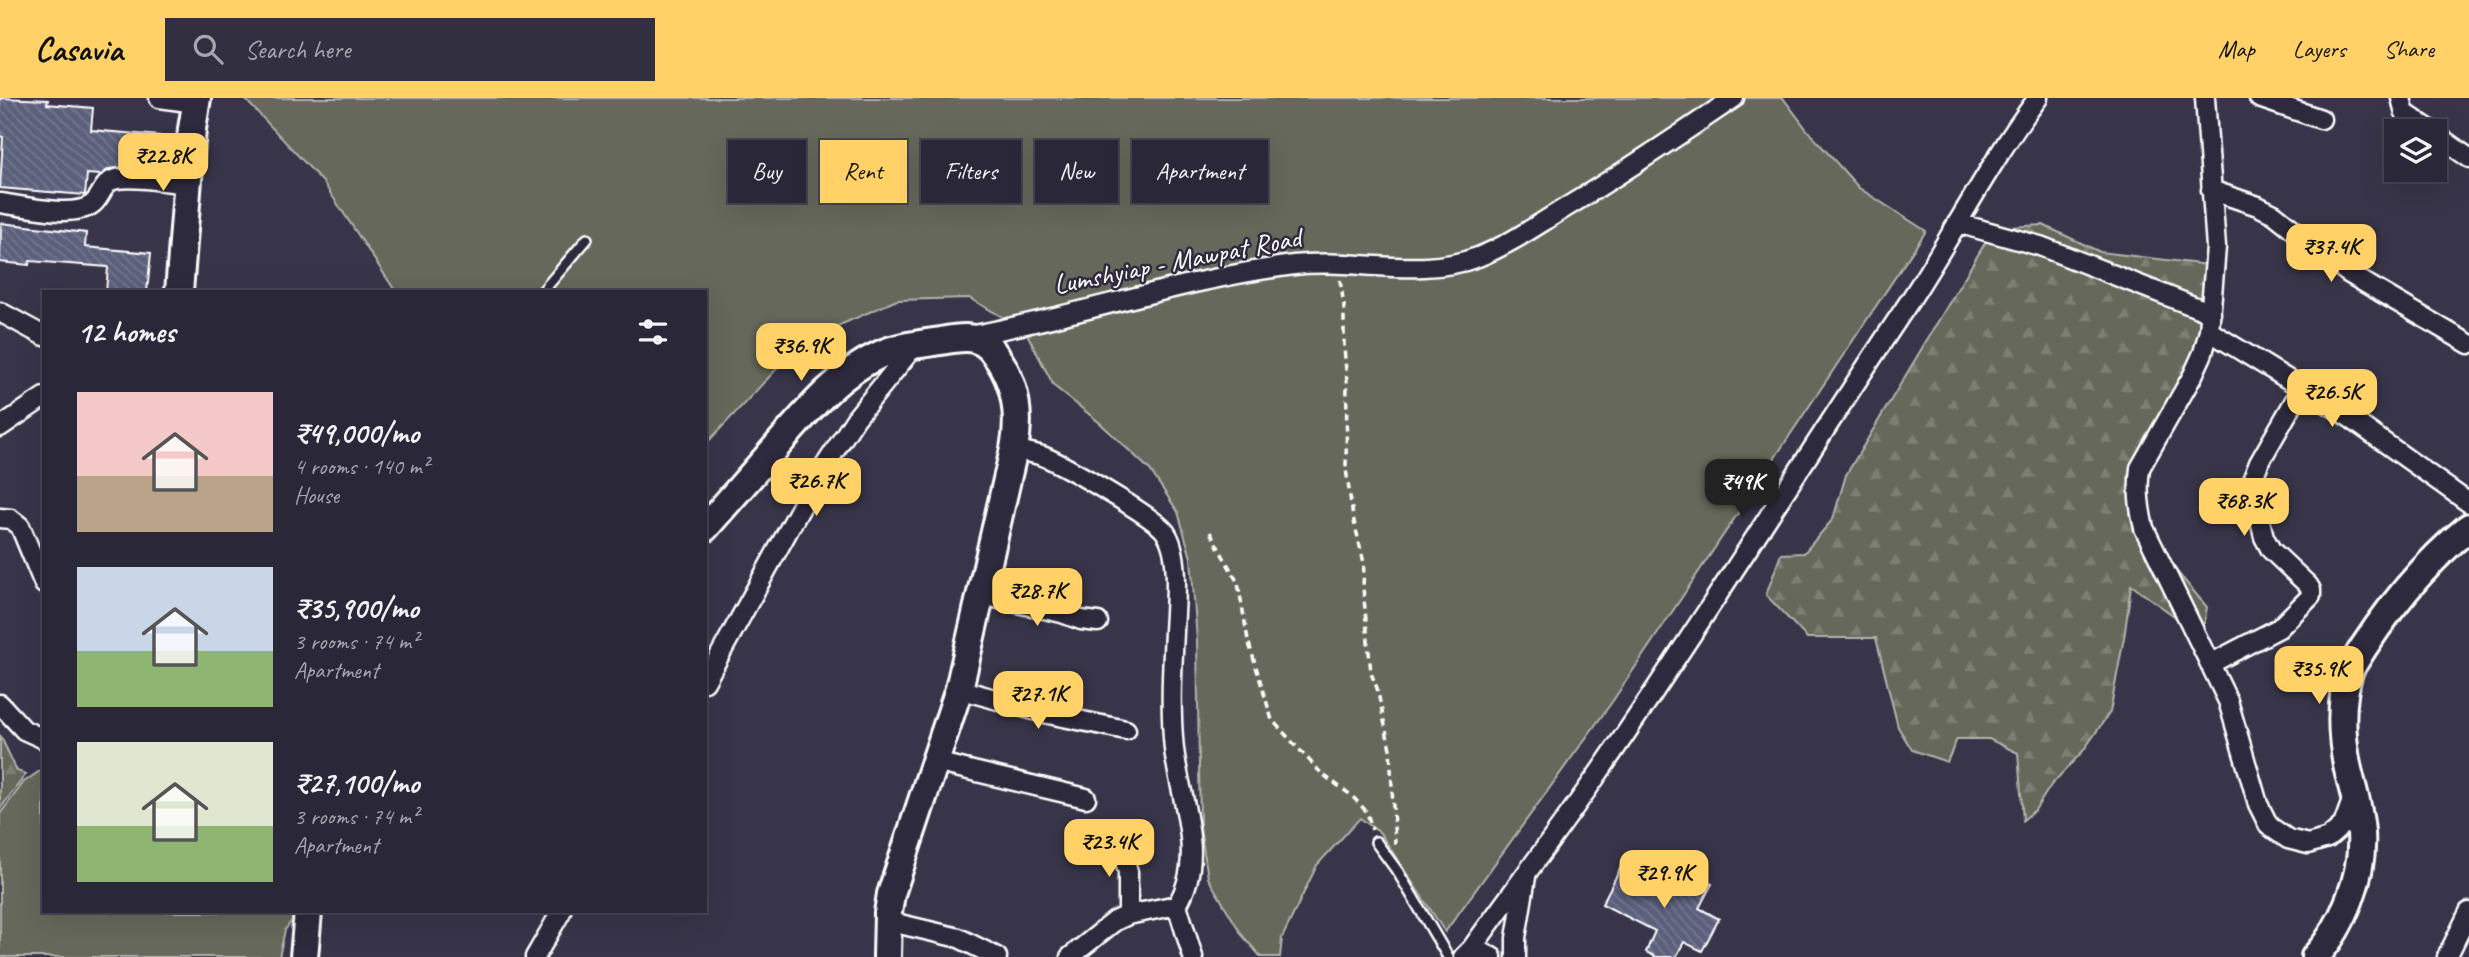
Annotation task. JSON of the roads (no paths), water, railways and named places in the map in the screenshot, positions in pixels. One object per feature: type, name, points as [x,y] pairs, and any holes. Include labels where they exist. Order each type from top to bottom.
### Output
[{"type":"street","points":[[159,98],[197,100],[179,290]]},
{"type":"street","name":"Lumshyiap - Mawpat Road","points":[[707,526],[814,404],[834,385],[878,355],[1247,273],[1297,265],[1422,268],[1443,266],[1476,257],[1524,233],[1595,190],[1734,98]]},
{"type":"street","points":[[1492,957],[1467,952],[1593,781],[1683,647],[1908,303],[2007,142],[2038,98]]},
{"type":"street","points":[[2205,98],[2216,247],[2210,322],[2203,353],[2193,375],[2140,468],[2139,505],[2144,528],[2228,701],[2263,816],[2277,834],[2308,844],[2328,838],[2343,825],[2354,795]]},
{"type":"street","points":[[2259,98],[2321,119]]},
{"type":"street","points":[[2401,98],[2405,113],[2414,119]]},
{"type":"street","points":[[2447,142],[2469,158]]},
{"type":"street","points":[[0,203],[57,210],[80,209],[89,207],[97,200],[105,185],[118,179],[187,184]]},
{"type":"street","points":[[2211,190],[2274,214],[2348,273],[2469,344]]},
{"type":"street","points":[[1957,223],[2040,246],[2210,322],[2469,503]]},
{"type":"street","points":[[0,312],[42,335]]},
{"type":"street","points":[[887,957],[887,921],[891,894],[960,689],[1017,431],[1013,386],[1005,367],[991,348],[977,338],[958,338]]},
{"type":"street","points":[[707,678],[817,478],[856,418],[915,345]]},
{"type":"street","points":[[2210,664],[2279,628],[2311,596],[2308,585],[2271,550],[2264,537],[2251,483],[2259,463],[2302,388]]},
{"type":"street","points":[[0,427],[42,398]]},
{"type":"street","points":[[1014,449],[1045,457],[1110,493],[1165,530],[1171,543],[1175,584],[1172,703],[1174,751],[1190,836],[1191,861],[1186,890],[1177,905],[1128,915],[1115,921],[1070,957]]},
{"type":"street","points":[[0,518],[11,519],[20,526],[42,579]]},
{"type":"street","points":[[2315,957],[2327,945],[2342,921],[2361,857],[2361,832],[2346,762],[2343,717],[2345,682],[2350,668],[2409,586],[2438,553],[2469,527]]},
{"type":"street","points":[[982,595],[1098,622]]},
{"type":"street","points":[[960,689],[1044,713],[1126,730]]},
{"type":"street","points":[[0,705],[24,730],[42,738]]},
{"type":"street","points":[[935,762],[1086,798]]},
{"type":"street","points":[[1119,839],[1128,872],[1128,915]]},
{"type":"street","points":[[1516,957],[1516,938],[1527,872]]},
{"type":"street","points":[[1177,905],[1193,957]]},
{"type":"street","points":[[2447,957],[2469,912]]},
{"type":"street","points":[[304,957],[308,913]]},
{"type":"street","points":[[535,957],[560,913]]},
{"type":"street","points":[[887,921],[959,938],[997,957]]},
{"type":"lane","points":[[544,290],[587,239]]},
{"type":"lane","points":[[1376,842],[1448,957]]}]
